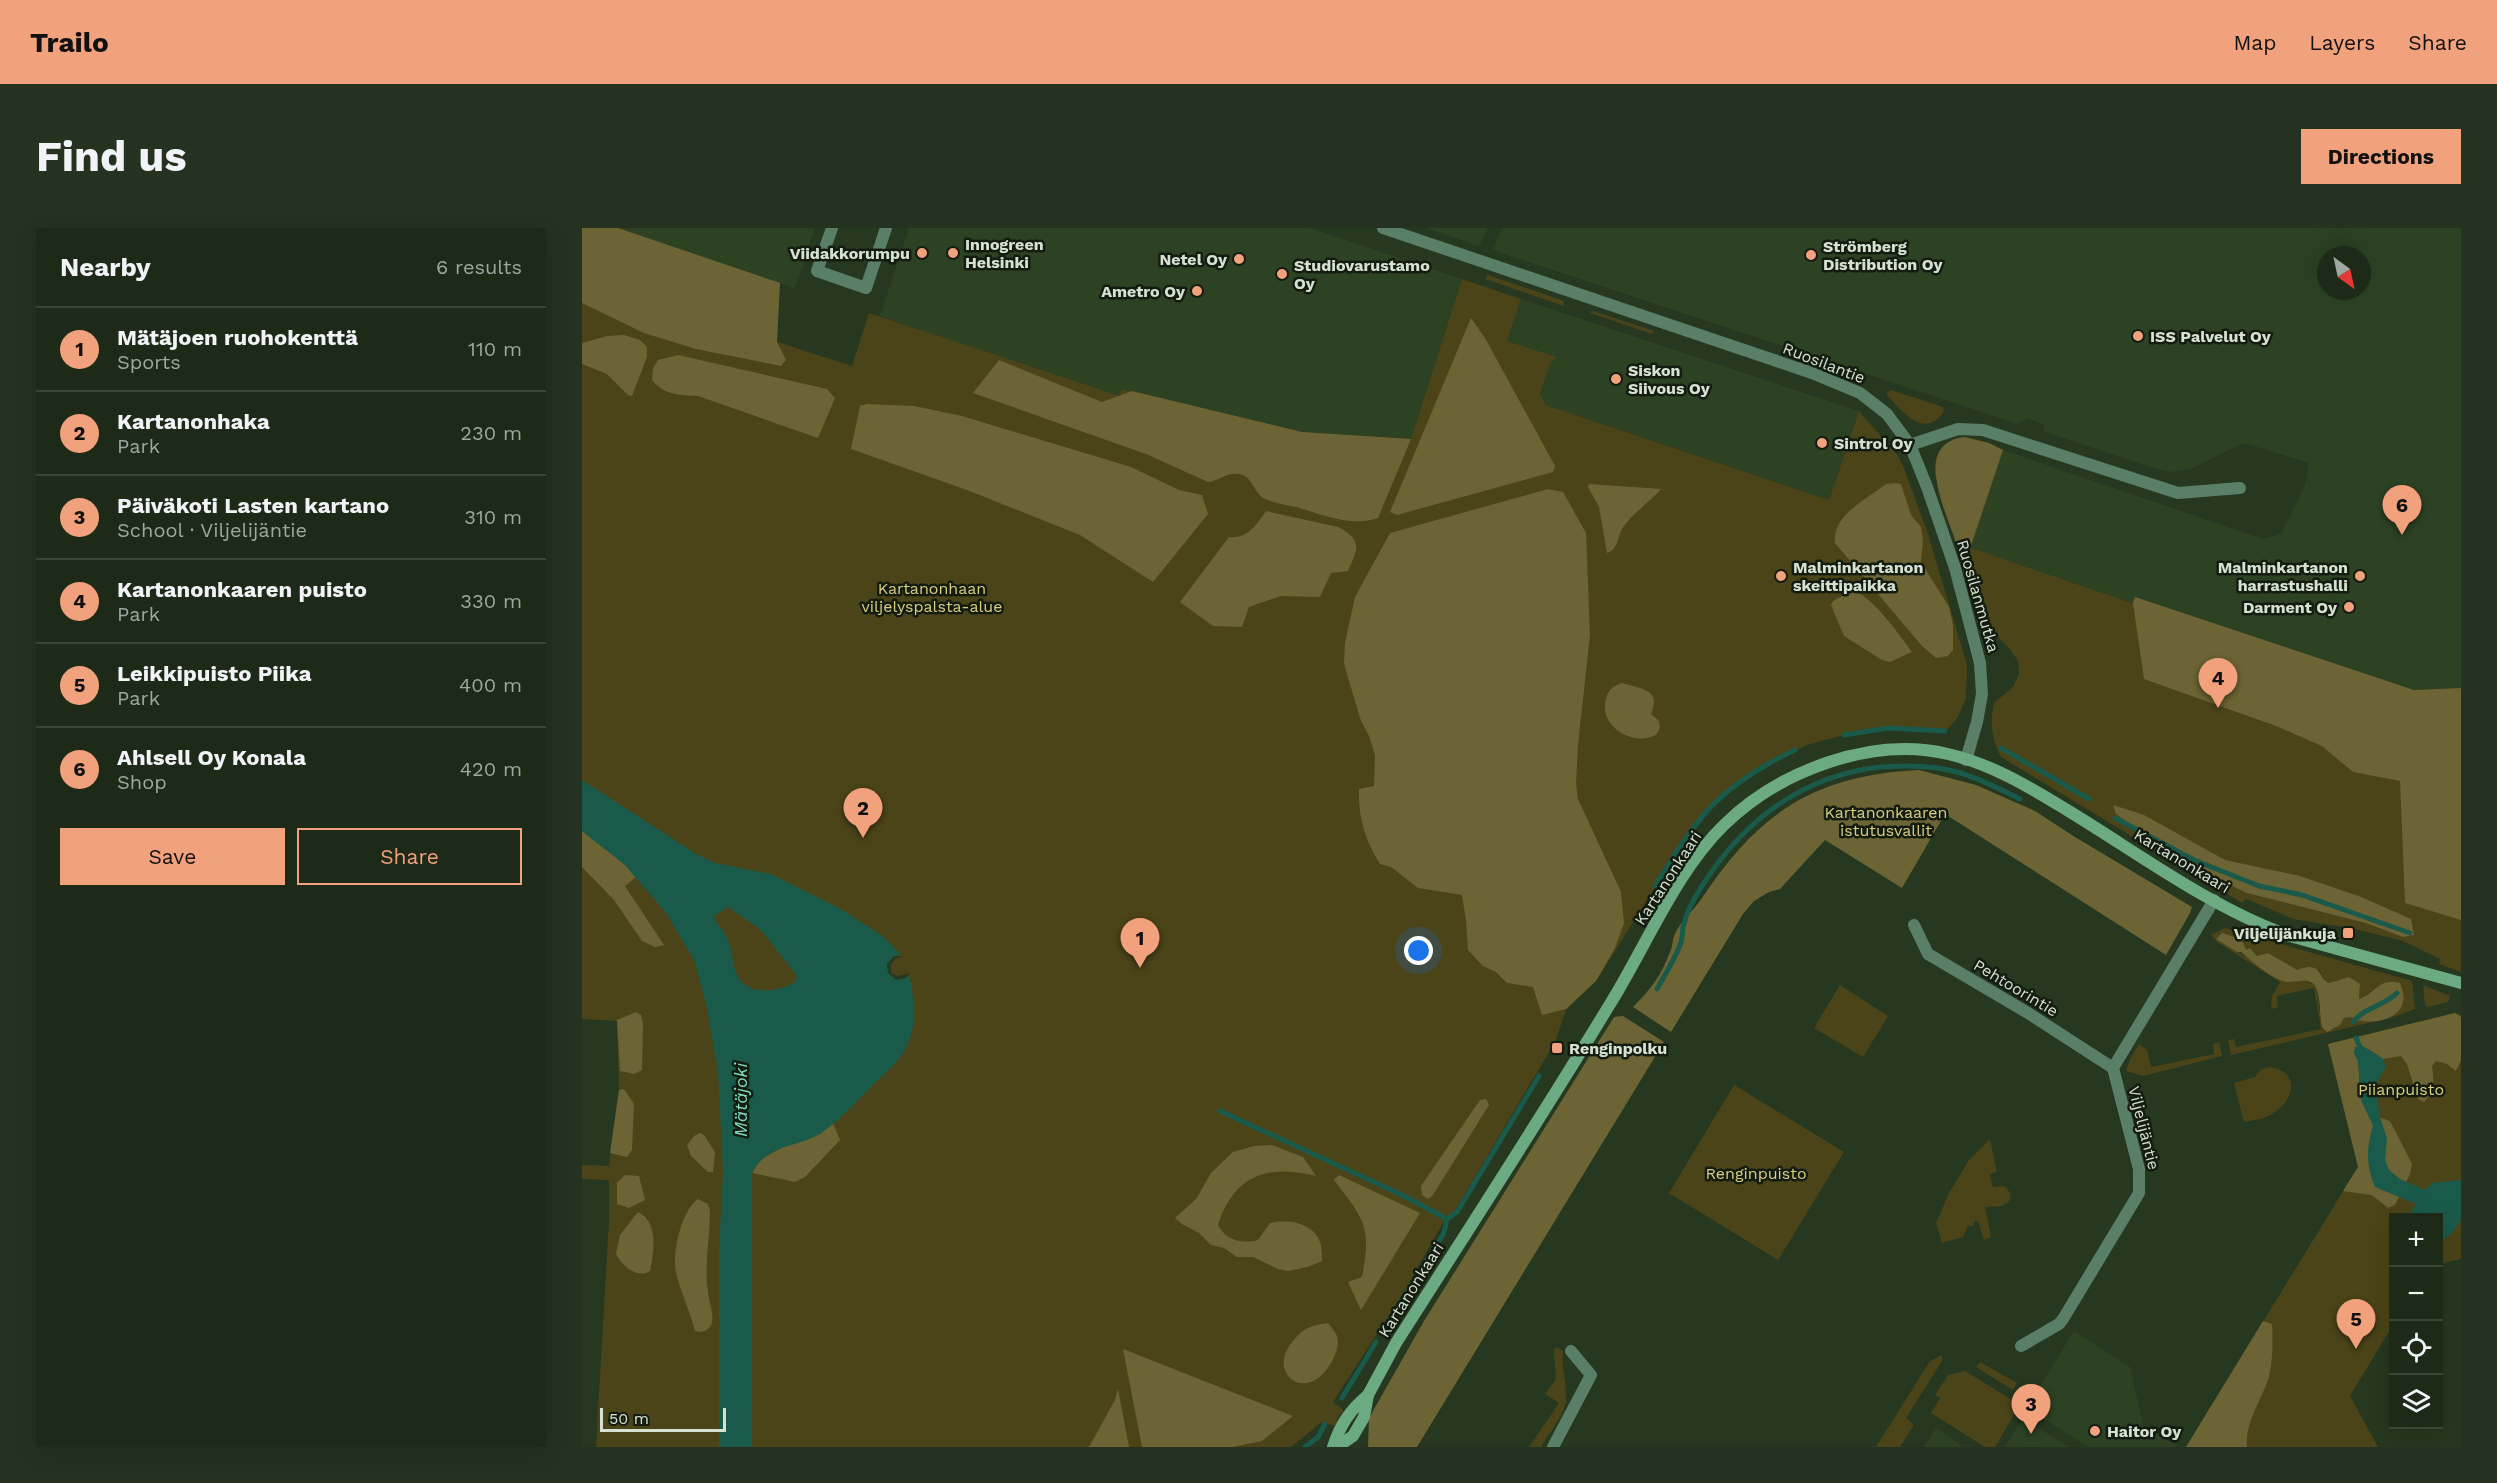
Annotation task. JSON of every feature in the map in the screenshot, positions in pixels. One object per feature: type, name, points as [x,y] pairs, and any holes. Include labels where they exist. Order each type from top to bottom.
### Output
[{"type":"street","points":[[832,228],[817,271],[866,288],[886,228]]},
{"type":"street","name":"Ruosilantie","points":[[1383,228],[1812,373],[1860,393],[1887,414],[1910,445]]},
{"type":"street","points":[[1910,445],[1958,429],[1983,430],[2178,493],[2240,488]]},
{"type":"street","name":"Ruosilanmutka","points":[[1910,445],[1955,568],[1980,663],[1981,702],[1966,760]]},
{"type":"street","name":"Kartanonkaari","points":[[1338,1447],[1353,1436],[1364,1417],[1368,1395],[1396,1343],[1611,1003],[1675,891],[1701,852],[1723,825],[1761,794],[1807,770],[1876,752],[1911,750],[1947,753],[2008,775],[2214,900],[2264,927],[2461,983]]},
{"type":"street","name":"Viljelijäntie","points":[[2021,1347],[2059,1324],[2063,1319],[2139,1193],[2139,1169],[2113,1068],[2214,900]]},
{"type":"street","name":"Pehtoorintie","points":[[1914,925],[1928,954],[2028,1013],[2113,1068]]},
{"type":"street","points":[[1552,1447],[1591,1375],[1571,1351]]},
{"type":"street","name":"Kartanonkaari","points":[[1333,1447],[1338,1430],[1352,1408],[1368,1395]]},
{"type":"shaded area","points":[[617,228],[815,228],[795,288]]},
{"type":"shaded area","points":[[909,228],[1310,228],[1462,279],[1411,439],[1302,432],[1123,389],[1120,396],[955,343],[880,316]]},
{"type":"shaded area","points":[[1426,228],[1488,228],[1479,246]]},
{"type":"shaded area","points":[[1502,228],[2461,228],[2461,688],[2414,690],[2135,597],[2133,603],[1970,548],[2003,450],[2263,539],[2282,533],[2305,485],[2309,463],[2244,443],[2193,468],[2170,472],[2043,431],[2045,425],[2027,418],[2019,424],[1492,250]]},
{"type":"shaded area","points":[[1521,299],[1859,411],[1829,500],[1546,405],[1540,396],[1550,364],[1557,357],[1507,341]]},
{"type":"shaded area","points":[[2074,1331],[2130,1367],[2143,1425],[2180,1447],[2089,1447],[2034,1413],[2043,1399],[2035,1394]]},
{"type":"shaded area","points":[[2024,1418],[2028,1421],[2068,1447],[2004,1447]]},
{"type":"shaded area","points":[[1936,1428],[1963,1447],[1924,1447]]},
{"type":"green space","name":"Kartanonhaan viljelyspalsta-alue","points":[[582,228],[617,228],[780,283],[762,337],[852,366],[869,313],[1120,396],[1122,389],[1302,432],[1411,439],[1462,279],[1521,299],[1507,341],[1557,357],[1550,364],[1540,395],[1546,405],[1829,500],[1859,411],[1898,456],[1903,466],[1928,534],[1967,665],[1966,698],[1958,717],[1945,732],[1878,730],[1844,735],[1807,745],[1761,769],[1731,791],[1706,814],[1688,835],[1596,981],[1566,1010],[1555,1042],[1542,1064],[1454,1212],[1444,1221],[1404,1292],[1333,1402],[1344,1410],[1335,1426],[1322,1422],[1291,1447],[596,1447],[609,1220],[609,1180],[582,1179],[582,1165],[609,1166],[619,1090],[617,1021],[582,1019]]},
{"type":"green space","points":[[582,228],[618,228],[780,283],[777,342],[786,360],[781,366],[696,349],[644,333],[582,303]]},
{"type":"green space","points":[[1488,275],[1564,301],[1564,306],[1485,279]]},
{"type":"green space","points":[[1593,311],[1654,331],[1652,334],[1590,313]]},
{"type":"green space","points":[[1471,318],[1485,338],[1555,466],[1553,472],[1397,515],[1390,512]]},
{"type":"green space","points":[[624,335],[640,340],[647,347],[647,357],[632,396],[628,395],[607,374],[582,364],[582,343],[607,336]]},
{"type":"green space","points":[[678,355],[827,389],[835,398],[818,438],[698,396],[678,394],[662,389],[652,380],[653,368],[658,360]]},
{"type":"green space","points":[[999,360],[1102,402],[1132,391],[1302,432],[1411,439],[1378,518],[1347,521],[1265,499],[1244,475],[1231,474],[1208,482],[1146,454],[973,393]]},
{"type":"green space","points":[[1891,390],[1943,407],[1944,411],[1937,420],[1921,423],[1898,408],[1886,393]]},
{"type":"green space","points":[[867,404],[914,406],[962,416],[1131,467],[1179,490],[1202,495],[1208,514],[1153,582],[1080,535],[967,490],[851,449],[860,406]]},
{"type":"green space","points":[[1964,437],[1989,443],[2003,450],[1971,548],[2132,603],[2135,597],[2461,714],[2461,972],[2439,964],[2440,959],[2403,941],[2350,928],[2293,919],[2246,899],[2242,903],[2001,757],[1992,730],[1994,703],[2013,687],[2019,674],[2018,661],[2009,648],[1981,621],[1935,474],[1936,460],[1941,449],[1951,441]]},
{"type":"green space","points":[[1964,437],[1989,443],[2003,450],[1970,548],[1956,543],[1941,498],[1936,466],[1939,452],[1948,442]]},
{"type":"green space","points":[[1589,484],[1661,489],[1628,521],[1616,546],[1607,553],[1599,507],[1588,487]]},
{"type":"green space","points":[[1886,484],[1901,484],[1911,515],[1921,527],[1923,540],[1921,562],[1949,607],[1953,625],[1953,650],[1948,656],[1936,658],[1922,646],[1835,543],[1835,533],[1839,524],[1852,509]]},
{"type":"green space","points":[[1548,489],[1563,492],[1586,533],[1590,635],[1576,784],[1578,799],[1621,892],[1624,923],[1615,948],[1596,981],[1566,1009],[1542,1015],[1533,987],[1507,983],[1496,972],[1483,966],[1468,950],[1462,895],[1418,888],[1391,867],[1380,864],[1366,837],[1359,799],[1359,789],[1374,786],[1375,755],[1361,721],[1344,664],[1345,643],[1355,597],[1390,533]]},
{"type":"green space","points":[[1266,511],[1338,527],[1352,536],[1356,551],[1348,571],[1331,573],[1320,597],[1281,596],[1249,607],[1242,627],[1213,626],[1180,602],[1229,537],[1246,533],[1255,526]]},
{"type":"green space","points":[[1851,591],[1867,598],[1875,606],[1912,652],[1890,662],[1882,660],[1844,636],[1831,605],[1833,601]]},
{"type":"green space","points":[[2135,597],[2414,690],[2461,688],[2461,920],[2405,903],[2400,781],[2353,772],[2322,746],[2276,726],[2144,679],[2133,603]]},
{"type":"green space","points":[[1622,683],[1648,691],[1652,695],[1654,706],[1651,714],[1659,721],[1660,728],[1656,735],[1647,738],[1628,736],[1619,732],[1607,718],[1605,709],[1608,693]]},
{"type":"green space","name":"Kartanonkaaren istutusvallit","points":[[1919,770],[1976,785],[2035,811],[2192,907],[2166,955],[1945,814],[1902,888],[1825,840],[1780,889],[1769,892],[1754,901],[1743,914],[1671,1032],[1633,1007],[1659,975],[1680,925],[1721,871],[1766,823],[1791,805],[1818,791],[1848,780],[1881,773]]},
{"type":"green space","points":[[2113,805],[2144,815],[2225,860],[2300,876],[2361,897],[2411,919],[2414,935],[2403,937],[2366,923],[2247,893],[2182,862],[2116,814]]},
{"type":"green space","points":[[582,831],[624,864],[636,877],[625,886],[664,945],[655,947],[642,941],[614,900],[582,867]]},
{"type":"green space","points":[[2225,928],[2240,931],[2246,935],[2249,932],[2274,942],[2412,981],[2415,1009],[2390,1018],[2231,1055],[2228,1040],[2234,1039],[2236,1047],[2321,1029],[2314,988],[2277,996],[2278,1007],[2273,1009],[2272,996],[2280,982],[2217,942],[2211,935]],"holes":[[[2217,939],[2247,950],[2251,949],[2257,956],[2268,953],[2297,971],[2305,967],[2320,971],[2323,979],[2329,983],[2337,980],[2360,991],[2358,1000],[2375,989],[2351,1017],[2344,1018],[2334,1029],[2319,1010],[2318,990],[2313,984],[2303,980],[2288,982]]]},
{"type":"green space","points":[[2222,933],[2241,939],[2246,950],[2250,948],[2257,956],[2268,953],[2297,970],[2313,967],[2329,983],[2349,977],[2360,984],[2359,999],[2387,982],[2400,983],[2403,1002],[2400,1009],[2388,1018],[2364,1021],[2351,1017],[2344,1018],[2340,1025],[2327,1032],[2322,1027],[2318,993],[2312,983],[2277,979],[2241,952],[2237,952],[2216,939]]},
{"type":"green space","points":[[1840,985],[1888,1016],[1863,1057],[1814,1028]]},
{"type":"green space","points":[[2423,985],[2450,996],[2448,1002],[2428,1007],[2425,1005]]},
{"type":"green space","points":[[636,1012],[641,1015],[643,1024],[642,1070],[634,1074],[620,1071],[617,1020]]},
{"type":"green space","name":"Piianpuisto","points":[[2455,1013],[2461,1015],[2461,1259],[2443,1263],[2443,1213],[2389,1213],[2389,1332],[2350,1396],[2378,1447],[2186,1447],[2358,1167],[2328,1044]]},
{"type":"green space","points":[[2455,1013],[2461,1017],[2461,1060],[2456,1071],[2447,1064],[2436,1061],[2432,1066],[2432,1090],[2424,1102],[2418,1099],[2407,1064],[2401,1056],[2383,1059],[2369,1049],[2354,1053],[2358,1061],[2361,1100],[2369,1114],[2390,1121],[2412,1164],[2410,1174],[2395,1205],[2388,1208],[2372,1195],[2343,1191],[2358,1167],[2328,1044]]},
{"type":"green space","points":[[1623,1016],[1664,1042],[1417,1447],[1368,1447],[1369,1418],[1424,1321],[1614,1017]]},
{"type":"green space","points":[[2219,1042],[2222,1056],[2143,1076],[2126,1071],[2139,1044],[2147,1050],[2151,1067],[2214,1054],[2213,1044]]},
{"type":"green space","points":[[2269,1067],[2286,1074],[2290,1080],[2290,1094],[2286,1102],[2272,1114],[2244,1122],[2234,1083],[2255,1077],[2260,1070]]},
{"type":"green space","name":"Renginpuisto","points":[[1734,1085],[1844,1152],[1778,1260],[1669,1193]]},
{"type":"green space","points":[[624,1089],[634,1104],[632,1150],[627,1157],[610,1153],[619,1090]]},
{"type":"green space","points":[[1486,1099],[1489,1105],[1433,1195],[1428,1199],[1422,1195],[1421,1186],[1480,1100]]},
{"type":"green space","points":[[833,1123],[840,1140],[805,1177],[795,1182],[752,1173],[759,1160],[783,1147],[820,1134]]},
{"type":"green space","points":[[700,1133],[704,1135],[715,1152],[713,1172],[708,1172],[691,1156],[687,1145],[694,1136]]},
{"type":"green space","points":[[1990,1139],[1997,1172],[1990,1174],[1993,1187],[2005,1186],[2011,1194],[2009,1202],[2001,1206],[1985,1207],[1991,1237],[1984,1240],[1978,1221],[1975,1221],[1973,1226],[1968,1226],[1963,1237],[1942,1243],[1936,1223],[1949,1193],[1969,1160]]},
{"type":"green space","points":[[1272,1145],[1303,1157],[1316,1176],[1283,1172],[1255,1177],[1243,1184],[1233,1195],[1218,1225],[1230,1238],[1247,1242],[1258,1240],[1270,1223],[1284,1221],[1306,1226],[1317,1235],[1322,1251],[1322,1261],[1308,1267],[1288,1271],[1278,1269],[1253,1257],[1237,1257],[1224,1248],[1211,1245],[1199,1233],[1175,1218],[1196,1199],[1211,1173],[1233,1152],[1254,1146]]},
{"type":"green space","points":[[625,1175],[639,1176],[645,1200],[629,1208],[617,1204],[617,1183]]},
{"type":"green space","points":[[1339,1175],[1420,1213],[1361,1310],[1348,1282],[1362,1277],[1365,1235],[1359,1215],[1334,1180]]},
{"type":"green space","points":[[698,1199],[708,1204],[710,1211],[707,1272],[712,1318],[710,1327],[700,1332],[695,1331],[675,1265],[679,1233],[687,1213]]},
{"type":"green space","points":[[638,1212],[649,1223],[653,1238],[650,1271],[645,1273],[630,1270],[616,1254],[620,1235]]},
{"type":"green space","points":[[2263,1321],[2272,1324],[2271,1367],[2248,1429],[2247,1447],[2186,1447]]},
{"type":"green space","points":[[1328,1323],[1338,1338],[1335,1355],[1326,1371],[1315,1380],[1305,1383],[1295,1382],[1288,1376],[1284,1367],[1284,1357],[1290,1345],[1306,1329]]},
{"type":"green space","points":[[1556,1347],[1563,1351],[1565,1406],[1541,1447],[1529,1447],[1559,1403],[1545,1394],[1556,1379],[1554,1351]]},
{"type":"green space","points":[[1123,1349],[1293,1416],[1262,1441],[1232,1447],[1142,1447]]},
{"type":"green space","points":[[1942,1355],[1942,1361],[1906,1418],[1914,1425],[1900,1447],[1876,1447],[1930,1361]]},
{"type":"green space","points":[[1980,1362],[2017,1383],[2013,1390],[1976,1367]]},
{"type":"green space","points":[[1965,1371],[2017,1403],[2017,1410],[1995,1447],[1985,1447],[1931,1413],[1940,1398],[1935,1395],[1948,1375]]},
{"type":"green space","points":[[1118,1389],[1129,1447],[1089,1447],[1115,1400]]},
{"type":"water","name":"Mätäjoki","points":[[582,780],[696,854],[715,863],[771,874],[839,908],[884,937],[901,955],[894,956],[888,964],[888,973],[896,980],[906,978],[908,975],[910,979],[914,1022],[909,1042],[897,1061],[827,1129],[812,1138],[784,1147],[766,1156],[752,1173],[752,1447],[719,1447],[719,1251],[723,1172],[718,1070],[706,1004],[694,960],[666,913],[624,864],[582,831]],"holes":[[[728,907],[760,929],[797,976],[795,982],[771,990],[746,986],[736,973],[728,940],[714,916]]]},
{"type":"water","points":[[2363,1046],[2383,1059],[2386,1067],[2375,1085],[2380,1117],[2387,1138],[2385,1160],[2389,1170],[2400,1179],[2425,1190],[2433,1183],[2461,1180],[2461,1219],[2445,1239],[2443,1240],[2443,1213],[2410,1213],[2416,1204],[2375,1187],[2368,1157],[2373,1126],[2361,1100],[2355,1047]]},
{"type":"pier","points":[[894,956],[904,956],[895,959],[891,965],[891,972],[897,976],[910,973],[906,978],[896,980],[888,973],[887,964]]},
{"type":"waterway","points":[[1844,735],[1888,728],[1945,731]]},
{"type":"waterway","points":[[2001,748],[2089,799]]},
{"type":"waterway","points":[[1655,886],[1689,833],[1711,806],[1745,779],[1795,750]]},
{"type":"waterway","points":[[1657,989],[1681,943],[1684,922],[1691,906],[1718,863],[1756,822],[1801,791],[1853,772],[1881,767],[1919,766],[1965,774],[2020,799]]},
{"type":"waterway","points":[[2115,818],[2194,860],[2259,886],[2302,895],[2410,933]]},
{"type":"waterway","points":[[2353,1022],[2363,1013],[2397,993]]},
{"type":"waterway","points":[[2356,1038],[2360,1047]]},
{"type":"waterway","points":[[1447,1219],[1457,1212],[1539,1076]]},
{"type":"waterway","points":[[1220,1111],[1404,1196],[1447,1219]]},
{"type":"waterway","points":[[1386,1325],[1444,1233],[1447,1219]]},
{"type":"waterway","points":[[1342,1398],[1376,1342]]},
{"type":"waterway","points":[[1305,1447],[1318,1437],[1325,1424]]},
{"type":"place","name":"Viidakkorumpu","points":[[922,253]]},
{"type":"place","name":"Innogreen Helsinki","points":[[953,253]]},
{"type":"place","name":"Strömberg Distribution Oy","points":[[1811,255]]},
{"type":"place","name":"Netel Oy","points":[[1239,259]]},
{"type":"place","name":"Studiovarustamo Oy","points":[[1282,274]]},
{"type":"place","name":"Ametro Oy","points":[[1197,291]]},
{"type":"place","name":"ISS Palvelut Oy","points":[[2138,336]]},
{"type":"place","name":"Siskon Siivous Oy","points":[[1616,379]]},
{"type":"place","name":"Sintrol Oy","points":[[1822,443]]},
{"type":"place","name":"Ahlsell Oy Konala","points":[[2402,535]]},
{"type":"place","name":"Malminkartanon skeittipaikka","points":[[1781,576]]},
{"type":"place","name":"Malminkartanon harrastushalli","points":[[2360,576]]},
{"type":"place","name":"Darment Oy","points":[[2349,607]]},
{"type":"place","name":"Kartanonkaaren puisto","points":[[2218,708]]},
{"type":"place","name":"Kartanonhaka","points":[[863,838]]},
{"type":"place","name":"Viljelijänkuja","points":[[2348,933]]},
{"type":"place","name":"Mätäjoen ruohokenttä","points":[[1140,968]]},
{"type":"place","name":"Renginpolku","points":[[1557,1048]]},
{"type":"place","name":"Leikkipuisto Piika","points":[[2356,1349]]},
{"type":"place","name":"Haitor Oy","points":[[2095,1431]]},
{"type":"place","name":"Päiväkoti Lasten kartano","points":[[2031,1434]]}]
